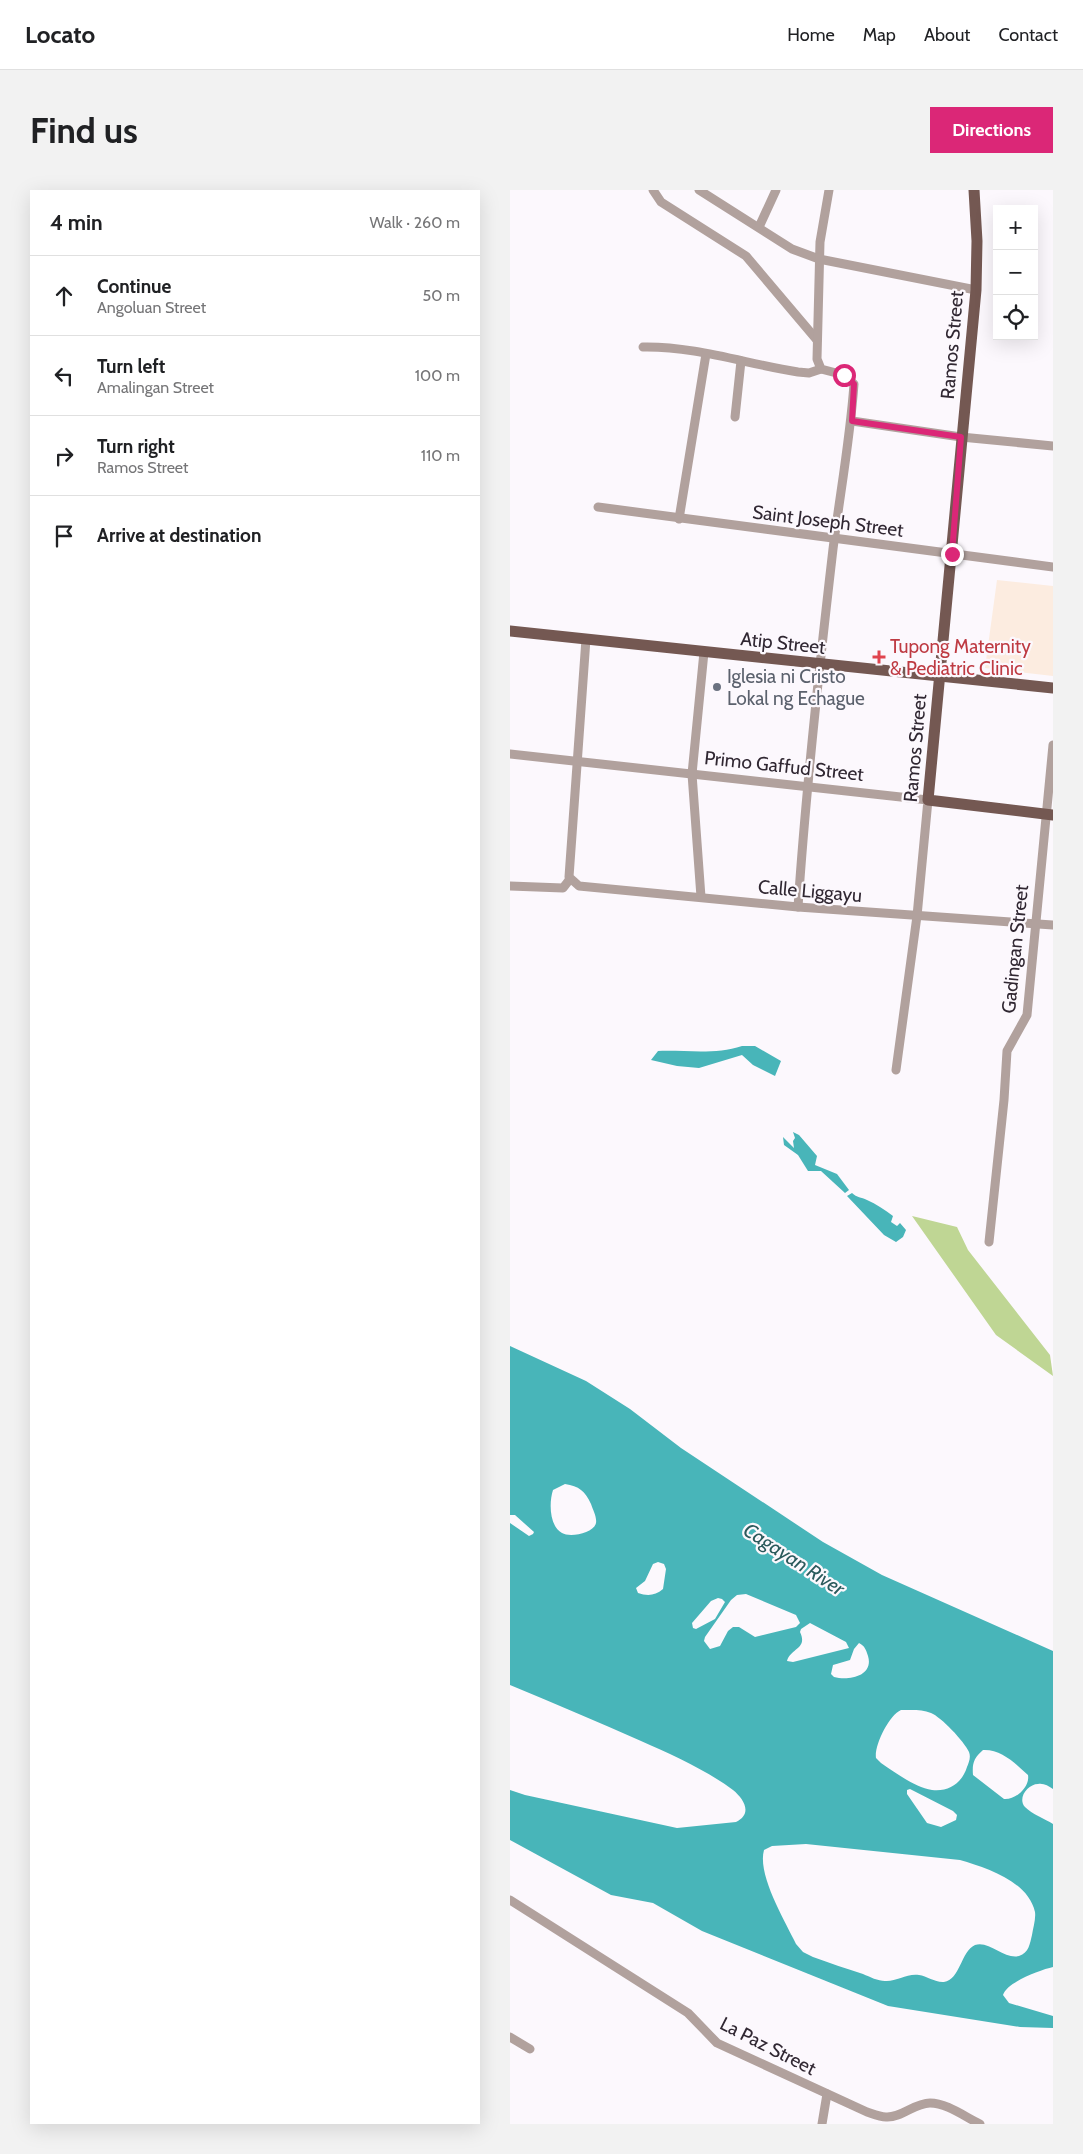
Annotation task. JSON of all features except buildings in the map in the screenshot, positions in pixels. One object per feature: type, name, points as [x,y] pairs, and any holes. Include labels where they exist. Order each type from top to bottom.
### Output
[{"type":"main road","name":"Ramos Street","points":[[928,800],[938,676],[952,554],[961,437],[976,290],[977,241],[974,190]]},
{"type":"main road","name":"Atip Street","points":[[510,631],[1053,688]]},
{"type":"main road","name":"Primo Gaffud Street","points":[[928,800],[1049,814]]},
{"type":"street","points":[[653,190],[661,202],[746,256],[817,340]]},
{"type":"street","points":[[699,190],[792,249],[818,260],[976,290]]},
{"type":"street","points":[[759,227],[776,190]]},
{"type":"street","points":[[821,369],[817,359],[818,260],[821,231],[829,190]]},
{"type":"street","points":[[643,347],[665,347],[804,373],[821,369],[844,375],[854,384],[852,421],[835,539],[806,786],[798,907]]},
{"type":"street","points":[[679,518],[706,354]]},
{"type":"street","points":[[735,417],[741,362]]},
{"type":"street","points":[[852,421],[961,437],[1053,446]]},
{"type":"street","name":"Saint Joseph Street","points":[[598,507],[1053,566]]},
{"type":"street","points":[[510,886],[564,888],[569,878],[579,762],[586,639]]},
{"type":"street","points":[[701,897],[692,774],[704,652]]},
{"type":"street","name":"Gadingan Street","points":[[989,1242],[1004,1100],[1007,1051],[1027,1015],[1035,923],[1049,814],[1053,744]]},
{"type":"street","name":"Primo Gaffud Street","points":[[510,754],[928,800]]},
{"type":"street","name":"Ramos Street","points":[[896,1070],[917,916],[928,800]]},
{"type":"street","name":"Calle Liggayu","points":[[569,878],[579,886],[798,907],[1053,925]]},
{"type":"street","name":"La Paz Street","points":[[510,1900],[688,2013],[717,2043],[827,2094],[884,2117],[898,2115],[925,2103],[933,2103],[942,2105],[980,2124]]},
{"type":"street","points":[[510,2038],[530,2049]]},
{"type":"street","points":[[822,2124],[827,2094]]},
{"type":"shaded area","points":[[997,580],[1053,586],[1053,676],[985,668]]},
{"type":"green space","points":[[912,1216],[957,1227],[968,1250],[1050,1355],[1053,1376],[996,1335]]},
{"type":"water","points":[[755,1046],[781,1061],[775,1076],[753,1065],[742,1055],[699,1068],[677,1066],[651,1060],[658,1051],[711,1051]]},
{"type":"water","points":[[793,1132],[799,1135],[817,1156],[815,1165],[837,1174],[849,1190],[845,1193],[821,1171],[808,1171],[798,1155],[784,1145],[783,1137],[794,1148],[793,1141],[795,1138]]},
{"type":"water","points":[[852,1193],[857,1197],[874,1203],[893,1216],[891,1222],[897,1226],[900,1223],[906,1230],[903,1237],[896,1242],[884,1235],[847,1196]]},
{"type":"water","name":"Cagayan River","points":[[510,1346],[586,1381],[630,1409],[681,1448],[823,1542],[882,1575],[1053,1651],[1053,1789],[1044,1784],[1031,1786],[1025,1792],[1022,1800],[1028,1810],[1053,1824],[1053,1967],[1017,1981],[1003,1995],[1009,2003],[1053,2016],[1053,2028],[1020,2027],[888,2006],[702,1931],[653,1903],[611,1895],[510,1840],[510,1790],[525,1795],[677,1828],[736,1822],[744,1815],[745,1806],[733,1790],[700,1769],[652,1746],[510,1685],[510,1523],[529,1536],[534,1532],[515,1515],[510,1515]],"holes":[[[565,1484],[574,1486],[584,1492],[595,1514],[596,1523],[594,1527],[581,1534],[570,1535],[558,1530],[552,1519],[553,1490]],[[658,1562],[664,1564],[666,1569],[663,1589],[651,1595],[638,1593],[636,1588],[645,1581],[653,1564]],[[746,1594],[796,1615],[800,1623],[796,1627],[755,1637],[739,1627],[733,1627],[728,1631],[720,1646],[710,1649],[704,1641],[731,1600],[737,1595]],[[718,1598],[725,1602],[715,1619],[696,1629],[693,1628],[692,1623],[711,1601]],[[810,1623],[846,1642],[849,1648],[793,1662],[787,1661],[802,1642],[801,1629]],[[859,1643],[861,1644],[866,1650],[869,1663],[864,1672],[846,1678],[834,1677],[831,1674],[833,1665],[850,1660],[854,1649]],[[901,1710],[920,1710],[935,1715],[946,1724],[970,1754],[962,1778],[949,1788],[932,1790],[905,1779],[881,1763],[876,1758],[877,1746],[883,1731],[892,1718]],[[983,1750],[1002,1754],[1028,1775],[1027,1784],[1017,1795],[1004,1799],[973,1775],[973,1764]],[[910,1789],[953,1811],[957,1815],[956,1820],[941,1827],[927,1823],[907,1794],[907,1790]],[[806,1844],[960,1860],[971,1863],[1005,1877],[1024,1892],[1031,1901],[1035,1915],[1030,1944],[1027,1950],[1019,1956],[1008,1955],[986,1945],[975,1945],[966,1953],[954,1976],[944,1982],[915,1975],[889,1981],[877,1980],[803,1952],[796,1944],[773,1898],[764,1872],[764,1850],[772,1846]]]},
{"type":"place","name":"Tupong Maternity & Pediatric Clinic","points":[[879,657]]},
{"type":"place","name":"Iglesia ni Cristo Lokal ng Echague","points":[[717,687]]},
{"type":"route","points":[[844,375],[850,378],[854,384],[852,421],[961,437],[952,554]]}]
